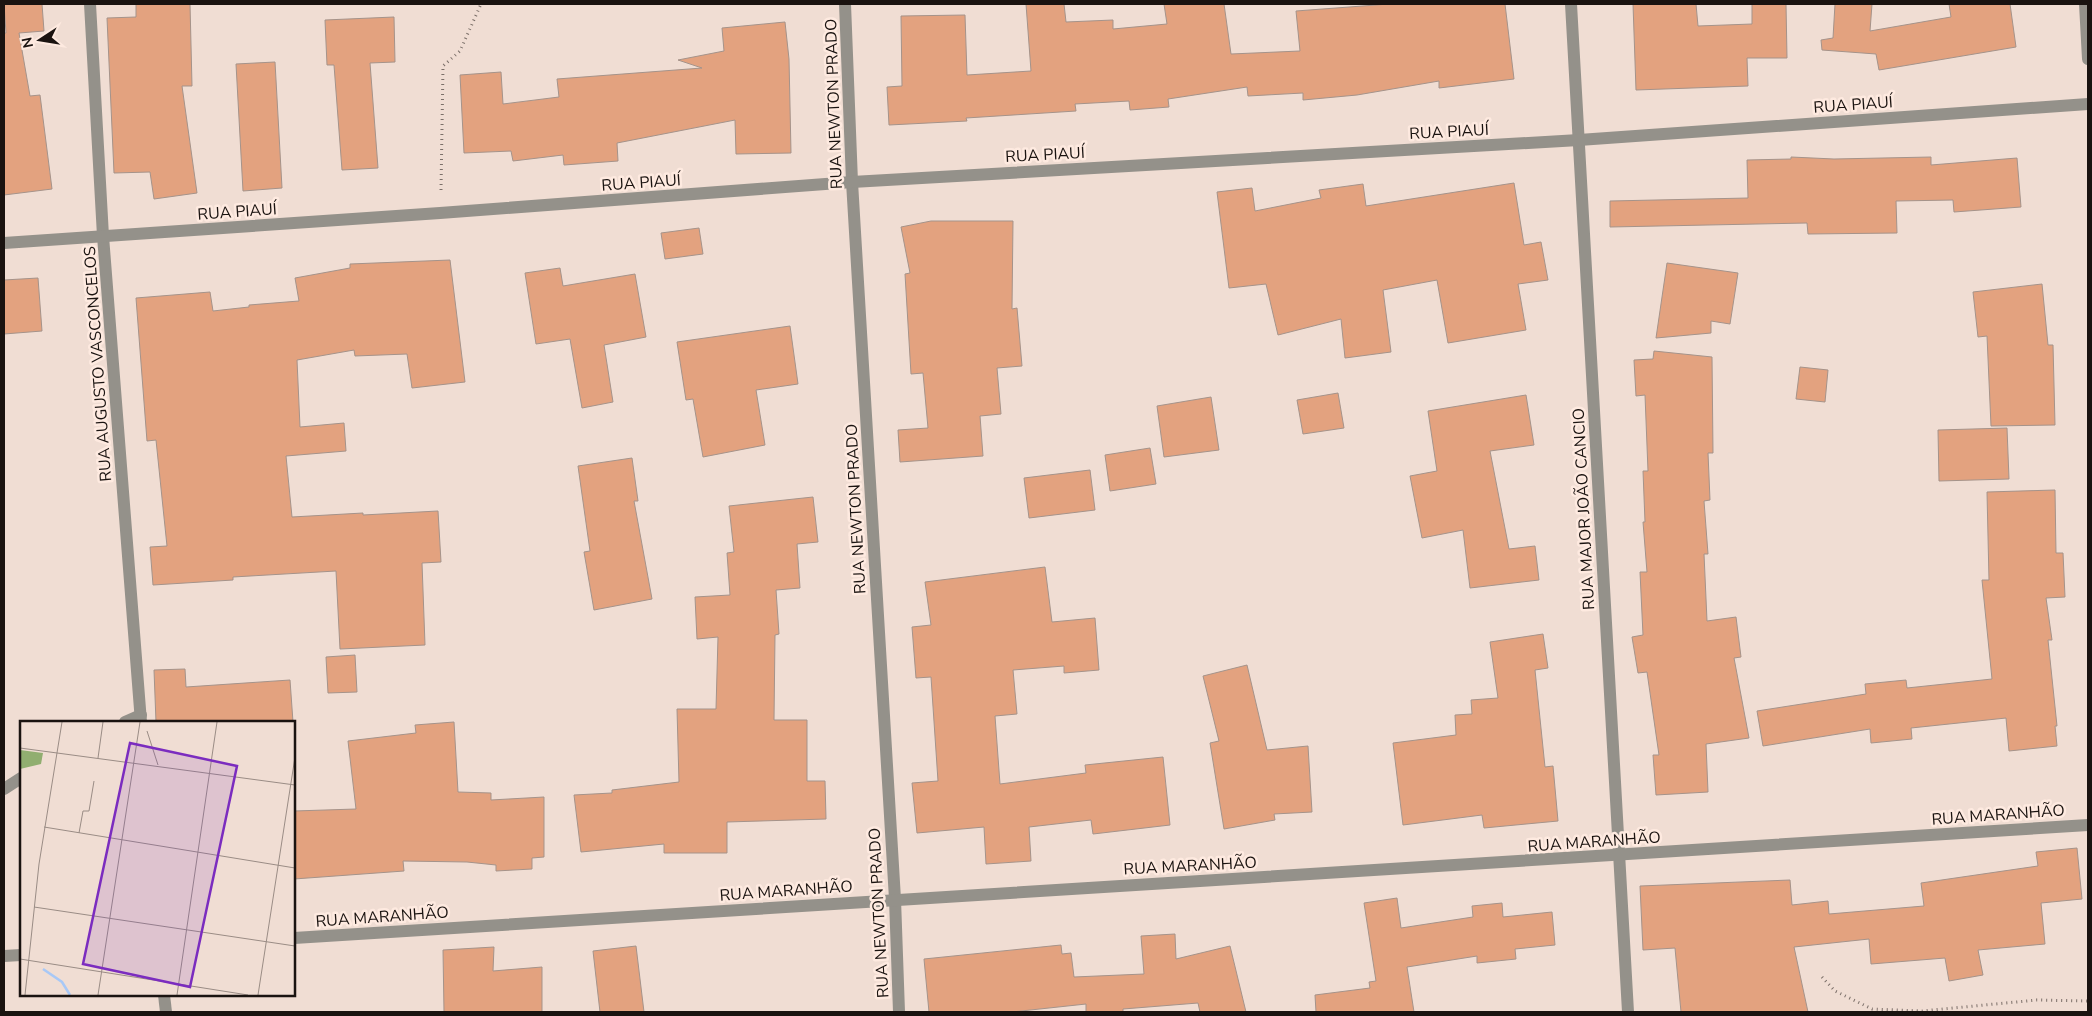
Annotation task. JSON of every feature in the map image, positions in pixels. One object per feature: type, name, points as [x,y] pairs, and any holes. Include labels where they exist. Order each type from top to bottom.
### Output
[{"type":"street","name":"RUA AUGUSTO VASCONCELOS","points":[[90,4],[103,236],[141,719]]},
{"type":"street","name":"RUA NEWTON PRADO","points":[[845,4],[852,182],[895,899],[899,1012]]},
{"type":"street","name":"RUA MAJOR JOÃO CANCIO","points":[[1571,4],[1628,1012]]},
{"type":"street","points":[[2085,4],[2088,59]]},
{"type":"street","name":"RUA PIAUÍ","points":[[4,243],[852,182],[1579,140],[2088,104]]},
{"type":"street","points":[[4,789],[20,779]]},
{"type":"street","name":"RUA MARANHÃO","points":[[295,938],[2088,825]]},
{"type":"street","points":[[4,956],[20,955]]},
{"type":"street","points":[[164,996],[166,1012]]},
{"type":"path","points":[[440,213],[443,66],[460,50],[481,4]]},
{"type":"path","points":[[1822,977],[1835,992],[1872,1009],[1922,1011],[2037,1000],[2088,1001]]},
{"type":"building","points":[[4,4],[42,4],[44,31],[19,33],[30,96],[40,95],[52,189],[4,195],[4,33],[6,33]]},
{"type":"building","points":[[136,4],[190,4],[192,86],[182,86],[197,193],[154,199],[150,172],[114,173],[107,18],[136,17]]},
{"type":"building","points":[[1026,4],[1064,4],[1066,22],[1113,20],[1113,29],[1167,24],[1164,4],[1224,4],[1231,54],[1300,51],[1296,11],[1389,4],[1505,4],[1514,79],[1439,88],[1439,81],[1357,95],[1303,100],[1303,93],[1248,96],[1247,87],[1168,99],[1169,107],[1130,110],[1129,101],[1075,104],[1076,111],[966,118],[967,121],[889,125],[887,87],[902,86],[901,16],[965,15],[967,75],[1031,71]]},
{"type":"building","points":[[1633,4],[1696,4],[1698,26],[1752,24],[1752,4],[1786,4],[1787,58],[1747,58],[1748,86],[1636,90]]},
{"type":"building","points":[[1835,4],[1872,4],[1870,31],[1951,17],[1949,4],[2010,4],[2016,47],[1879,70],[1876,54],[1822,50],[1821,40],[1833,38]]},
{"type":"building","points":[[394,17],[395,62],[370,63],[378,168],[342,170],[334,65],[327,65],[325,20]]},
{"type":"building","points":[[785,22],[789,59],[791,153],[736,154],[735,120],[617,143],[618,161],[564,165],[563,155],[513,161],[511,151],[464,153],[460,75],[501,72],[503,104],[559,97],[557,79],[702,68],[678,60],[724,51],[722,28]]},
{"type":"building","points":[[275,62],[282,188],[243,191],[236,64]]},
{"type":"building","points":[[1791,157],[1834,159],[1931,157],[1931,165],[2017,158],[2021,207],[1954,212],[1953,200],[1896,201],[1897,233],[1808,234],[1807,223],[1610,227],[1610,201],[1748,198],[1747,160],[1791,159]]},
{"type":"building","points":[[1514,183],[1524,245],[1541,242],[1548,280],[1518,284],[1526,330],[1448,343],[1437,280],[1383,290],[1391,352],[1345,358],[1341,319],[1278,335],[1266,284],[1229,288],[1217,192],[1252,188],[1255,211],[1321,198],[1319,190],[1363,184],[1366,206]]},
{"type":"building","points":[[931,221],[1013,221],[1012,309],[1017,308],[1022,366],[997,368],[1001,414],[980,416],[983,456],[900,462],[898,430],[928,428],[923,373],[911,374],[905,274],[910,273],[901,227]]},
{"type":"building","points":[[699,228],[703,254],[665,259],[661,233]]},
{"type":"building","points":[[450,260],[465,382],[412,388],[407,354],[355,356],[354,350],[297,360],[300,427],[344,423],[346,451],[286,456],[292,517],[438,511],[441,562],[422,563],[425,645],[340,649],[336,571],[233,577],[233,580],[153,585],[150,547],[167,546],[156,440],[147,441],[136,298],[210,292],[213,311],[249,307],[249,305],[299,301],[295,278],[350,268],[350,264]]},
{"type":"building","points":[[1667,263],[1738,273],[1730,324],[1711,321],[1711,333],[1656,338]]},
{"type":"building","points":[[560,268],[563,286],[635,274],[646,337],[604,345],[613,402],[582,408],[570,339],[536,344],[525,273]]},
{"type":"building","points":[[38,278],[42,331],[4,334],[4,280]]},
{"type":"building","points":[[2042,284],[2048,345],[2053,345],[2055,425],[1991,426],[1987,336],[1978,337],[1973,292]]},
{"type":"building","points":[[790,326],[798,384],[756,390],[765,445],[703,457],[693,399],[686,400],[677,342]]},
{"type":"building","points":[[1654,351],[1712,357],[1713,453],[1708,453],[1710,500],[1704,501],[1708,554],[1704,554],[1707,621],[1736,617],[1741,657],[1734,658],[1749,738],[1706,744],[1708,792],[1656,795],[1653,755],[1659,755],[1647,672],[1638,673],[1632,637],[1643,635],[1640,572],[1647,572],[1643,522],[1645,522],[1643,471],[1648,471],[1645,395],[1636,396],[1634,360],[1653,359]]},
{"type":"building","points":[[1800,367],[1828,370],[1825,402],[1796,399]]},
{"type":"building","points":[[1338,393],[1344,428],[1303,434],[1297,400]]},
{"type":"building","points":[[1526,395],[1534,445],[1490,451],[1509,549],[1535,546],[1539,580],[1470,588],[1463,530],[1422,538],[1410,476],[1437,471],[1428,411]]},
{"type":"building","points":[[1211,397],[1219,450],[1164,457],[1157,406]]},
{"type":"building","points":[[2007,428],[2009,479],[1939,481],[1938,430]]},
{"type":"building","points":[[1150,448],[1156,484],[1110,491],[1105,455]]},
{"type":"building","points":[[632,458],[638,501],[634,501],[652,599],[594,610],[584,552],[590,551],[578,466]]},
{"type":"building","points":[[1090,470],[1095,510],[1029,518],[1024,478]]},
{"type":"building","points":[[2055,490],[2056,553],[2063,553],[2065,597],[2046,598],[2052,640],[2048,640],[2057,726],[2055,726],[2057,746],[2009,751],[2006,718],[1911,728],[1912,739],[1871,743],[1870,729],[1763,746],[1757,711],[1866,694],[1865,684],[1906,680],[1907,688],[1992,679],[1982,580],[1989,580],[1987,492]]},
{"type":"building","points":[[813,497],[818,542],[797,544],[800,588],[776,590],[779,634],[775,635],[774,720],[807,720],[807,781],[825,781],[826,819],[727,822],[727,853],[664,853],[664,844],[581,852],[574,795],[612,793],[612,790],[679,782],[677,709],[716,709],[718,637],[697,639],[695,597],[730,595],[727,553],[734,552],[729,506]]},
{"type":"building","points":[[1045,567],[1052,622],[1095,618],[1099,670],[1064,673],[1064,666],[1013,670],[1017,714],[995,716],[1000,784],[1086,773],[1085,765],[1163,757],[1170,825],[1093,834],[1091,820],[1029,827],[1031,861],[986,864],[984,827],[917,833],[912,783],[938,781],[931,677],[916,678],[912,627],[931,625],[925,582]]},
{"type":"building","points":[[1543,634],[1548,668],[1535,670],[1545,767],[1553,766],[1558,821],[1484,828],[1482,815],[1403,825],[1393,743],[1456,735],[1455,715],[1472,714],[1471,700],[1498,698],[1490,642]]},
{"type":"building","points":[[355,655],[357,692],[328,693],[326,657]]},
{"type":"building","points":[[1247,665],[1267,750],[1308,746],[1312,812],[1274,814],[1275,820],[1224,829],[1210,743],[1219,741],[1203,676]]},
{"type":"building","points":[[185,669],[186,687],[290,680],[293,721],[156,721],[154,670]]},
{"type":"building","points":[[454,722],[458,792],[491,793],[491,800],[544,797],[544,857],[532,858],[532,869],[496,871],[496,865],[467,862],[403,861],[404,871],[295,879],[295,811],[356,809],[348,741],[416,733],[415,725]]},
{"type":"building","points":[[2077,848],[2082,899],[2041,903],[2045,944],[1978,950],[1983,975],[1949,981],[1945,958],[1871,964],[1869,939],[1794,947],[1808,1012],[1681,1012],[1675,948],[1643,950],[1640,886],[1790,880],[1792,905],[1828,901],[1829,914],[1924,906],[1921,883],[2038,866],[2036,852]]},
{"type":"building","points":[[1397,898],[1401,928],[1473,917],[1472,906],[1502,903],[1503,917],[1552,912],[1555,945],[1515,949],[1516,959],[1477,963],[1477,956],[1407,967],[1414,1012],[1316,1012],[1315,995],[1370,988],[1369,982],[1376,981],[1364,903]]},
{"type":"building","points":[[1175,934],[1176,959],[1230,946],[1246,1012],[1200,1012],[1198,1003],[1123,1009],[1123,1012],[1086,1012],[1086,1004],[1012,1012],[929,1012],[924,959],[1061,945],[1062,954],[1071,953],[1074,977],[1144,974],[1141,936]]},
{"type":"building","points":[[636,946],[644,1012],[600,1012],[593,951]]},
{"type":"building","points":[[494,947],[493,971],[542,967],[542,1012],[444,1012],[443,950]]}]
